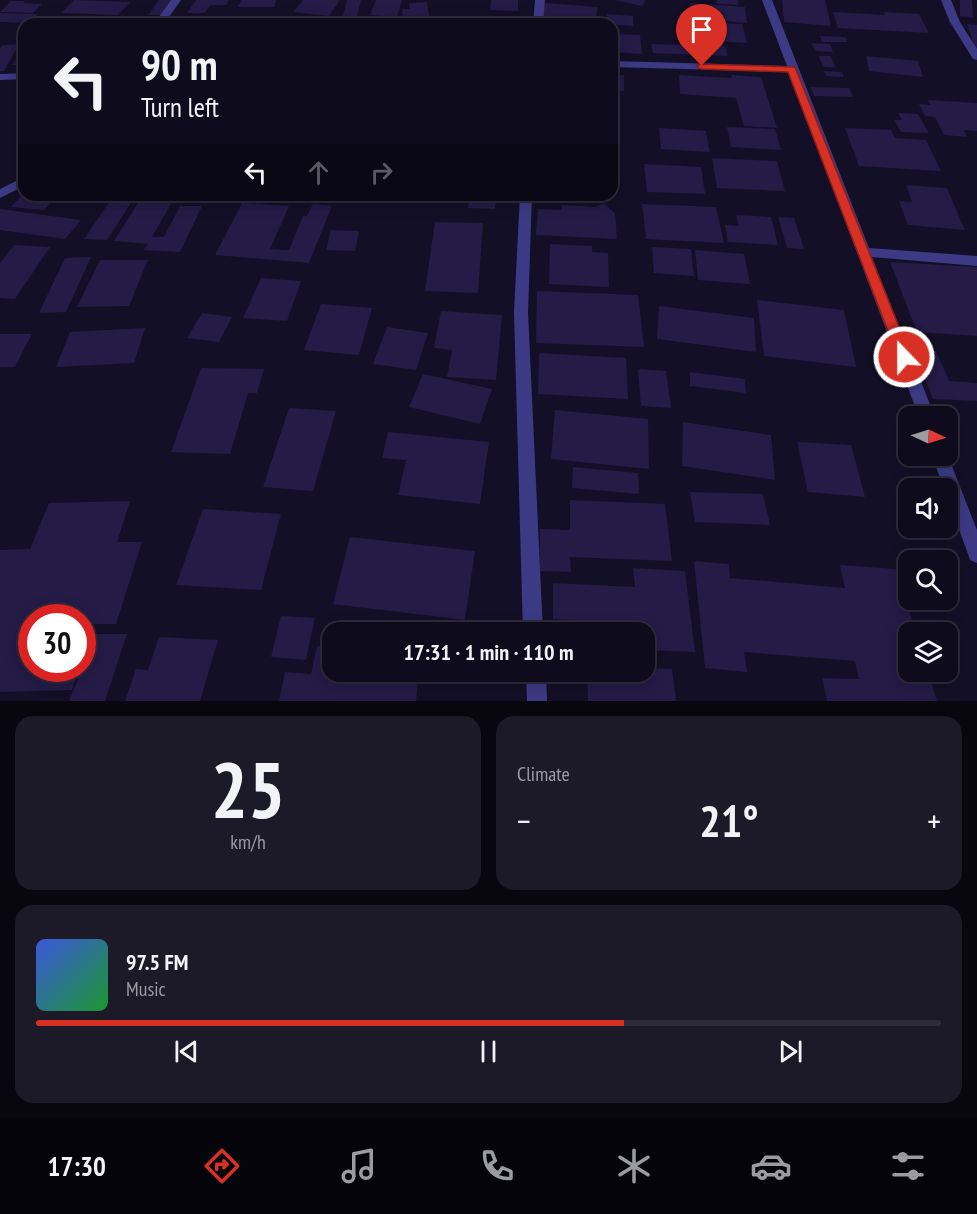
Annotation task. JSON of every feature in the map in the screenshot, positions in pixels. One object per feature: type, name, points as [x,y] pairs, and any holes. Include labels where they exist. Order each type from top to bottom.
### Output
[{"type":"street","points":[[163,18],[176,0]]},
{"type":"street","points":[[538,18],[540,0]]},
{"type":"street","points":[[767,0],[923,406]]},
{"type":"street","points":[[946,0],[955,22],[977,57]]},
{"type":"street","points":[[618,64],[792,69]]},
{"type":"street","points":[[0,76],[18,76]]},
{"type":"street","points":[[0,194],[18,184]]},
{"type":"street","points":[[526,201],[521,312],[533,622]]},
{"type":"street","points":[[863,252],[977,261]]},
{"type":"street","points":[[944,466],[977,554]]},
{"type":"street","points":[[536,682],[537,701]]},
{"type":"building","points":[[74,0],[130,2],[118,15],[61,13]]},
{"type":"building","points":[[159,0],[178,0],[167,15],[148,15]]},
{"type":"building","points":[[196,0],[229,0],[226,5],[210,5],[205,13],[187,13]]},
{"type":"building","points":[[241,0],[276,0],[274,7],[238,7]]},
{"type":"building","points":[[303,0],[340,0],[329,16],[293,12]]},
{"type":"building","points":[[347,0],[361,0],[357,16],[343,16]]},
{"type":"building","points":[[376,0],[402,0],[397,17],[370,15]]},
{"type":"building","points":[[491,0],[518,0],[518,11],[490,10]]},
{"type":"building","points":[[615,0],[646,0],[642,6]]},
{"type":"building","points":[[716,0],[738,0],[739,5],[717,4]]},
{"type":"building","points":[[782,0],[825,0],[831,26],[784,22]]},
{"type":"building","points":[[960,0],[972,0],[973,18],[960,16]]},
{"type":"building","points":[[11,1],[42,4],[33,13],[0,12]]},
{"type":"building","points":[[427,2],[429,16],[403,18],[402,9],[410,9],[409,3]]},
{"type":"building","points":[[545,3],[598,7],[596,18],[541,18]]},
{"type":"building","points":[[690,3],[745,7],[747,23],[690,18]]},
{"type":"building","points":[[833,12],[919,14],[929,33],[838,28]]},
{"type":"building","points":[[0,13],[38,14],[34,18],[18,18],[18,23],[0,22]]},
{"type":"building","points":[[607,14],[633,16],[633,26],[618,25],[618,18],[607,18]]},
{"type":"building","points":[[52,17],[79,17],[78,18]]},
{"type":"building","points":[[697,22],[742,24],[747,43],[700,40]]},
{"type":"building","points":[[967,24],[977,25],[977,49],[975,49]]},
{"type":"building","points":[[618,34],[640,35],[642,54],[618,52]]},
{"type":"building","points":[[820,36],[845,37],[848,42],[822,42]]},
{"type":"building","points":[[811,43],[830,44],[833,52],[815,51]]},
{"type":"building","points":[[18,44],[4,71],[0,71],[0,49],[3,45]]},
{"type":"building","points":[[651,44],[725,46],[728,56],[653,53]]},
{"type":"building","points":[[18,56],[18,65],[12,65]]},
{"type":"building","points":[[818,56],[831,56],[836,68],[824,67]]},
{"type":"building","points":[[866,56],[918,61],[923,77],[869,71]]},
{"type":"building","points":[[824,71],[842,72],[844,77],[826,76]]},
{"type":"building","points":[[618,75],[624,75],[624,91],[618,90]]},
{"type":"building","points":[[679,75],[761,77],[777,128],[744,126],[736,98],[680,94]]},
{"type":"building","points":[[810,87],[849,88],[853,97],[814,96]]},
{"type":"building","points":[[928,100],[977,103],[977,131],[964,130],[967,137],[944,135],[935,117],[925,116],[919,104],[931,105]]},
{"type":"building","points":[[898,113],[918,114],[929,133],[901,132],[894,120],[902,120]]},
{"type":"building","points":[[727,127],[775,129],[781,150],[731,147]]},
{"type":"building","points":[[659,128],[706,131],[710,152],[661,149]]},
{"type":"building","points":[[845,128],[891,130],[895,138],[926,140],[941,171],[859,166]]},
{"type":"building","points":[[618,136],[620,161],[618,161]]},
{"type":"building","points":[[712,158],[777,161],[785,191],[717,188]]},
{"type":"building","points":[[644,164],[701,167],[705,194],[647,192]]},
{"type":"building","points":[[906,185],[947,188],[965,230],[908,225],[899,201],[912,202]]},
{"type":"building","points":[[18,199],[52,201],[44,210],[11,207]]},
{"type":"building","points":[[110,201],[132,201],[107,240],[84,239]]},
{"type":"building","points":[[139,201],[173,201],[152,237],[164,237],[180,206],[202,206],[180,252],[143,250],[148,244],[114,241]]},
{"type":"building","points":[[410,201],[440,201],[440,202]]},
{"type":"building","points":[[469,201],[496,201],[495,209],[468,208]]},
{"type":"building","points":[[242,203],[289,206],[270,249],[289,250],[303,216],[307,216],[313,204],[332,206],[309,263],[215,255]]},
{"type":"building","points":[[604,203],[615,214],[617,239],[536,235],[538,209],[562,210],[562,205],[595,207]]},
{"type":"building","points":[[642,204],[716,207],[724,243],[646,239]]},
{"type":"building","points":[[0,209],[81,220],[65,239],[0,230]]},
{"type":"building","points":[[736,215],[771,217],[778,245],[728,242],[725,225],[739,226]]},
{"type":"building","points":[[778,217],[794,218],[804,249],[787,248]]},
{"type":"building","points":[[435,222],[483,223],[478,293],[425,291]]},
{"type":"building","points":[[331,230],[359,231],[355,251],[326,250]]},
{"type":"building","points":[[550,244],[592,246],[592,252],[608,253],[609,287],[549,284]]},
{"type":"building","points":[[14,245],[50,247],[15,299],[0,298],[0,263]]},
{"type":"building","points":[[652,247],[691,249],[694,276],[654,273]]},
{"type":"building","points":[[695,250],[744,254],[750,284],[698,280]]},
{"type":"building","points":[[91,257],[66,312],[39,313],[65,258]]},
{"type":"building","points":[[100,260],[148,260],[129,306],[77,307]]},
{"type":"building","points":[[890,262],[977,267],[977,336],[917,332]]},
{"type":"building","points":[[261,278],[301,281],[287,321],[243,318]]},
{"type":"building","points":[[537,291],[638,295],[644,347],[536,343]]},
{"type":"building","points":[[757,300],[844,310],[856,367],[764,356]]},
{"type":"building","points":[[321,304],[372,308],[359,355],[304,350]]},
{"type":"building","points":[[659,306],[754,318],[756,352],[657,339]]},
{"type":"building","points":[[441,311],[502,315],[496,380],[447,377],[452,350],[434,348]]},
{"type":"building","points":[[202,313],[232,317],[219,342],[187,338]]},
{"type":"building","points":[[387,327],[428,333],[416,370],[373,364]]},
{"type":"building","points":[[145,328],[134,363],[56,367],[70,332]]},
{"type":"building","points":[[0,334],[32,334],[15,367],[0,367]]},
{"type":"building","points":[[914,350],[936,351],[949,381],[977,383],[977,401],[933,399]]},
{"type":"building","points":[[539,353],[626,358],[628,399],[538,394]]},
{"type":"building","points":[[201,368],[264,369],[257,393],[248,393],[230,454],[171,452]]},
{"type":"building","points":[[638,369],[666,371],[671,408],[641,406]]},
{"type":"building","points":[[690,372],[745,379],[746,393],[690,386]]},
{"type":"building","points":[[423,374],[492,389],[480,424],[409,407]]},
{"type":"building","points":[[289,408],[336,411],[313,491],[263,487]]},
{"type":"building","points":[[555,410],[648,419],[649,469],[551,459]]},
{"type":"building","points":[[683,422],[771,435],[775,480],[682,466]]},
{"type":"building","points":[[388,432],[489,442],[480,504],[398,495],[406,460],[382,458]]},
{"type":"building","points":[[797,442],[851,445],[865,497],[808,492]]},
{"type":"building","points":[[573,467],[638,473],[639,494],[572,488]]},
{"type":"building","points":[[690,492],[763,494],[770,525],[695,522]]},
{"type":"building","points":[[570,500],[665,504],[672,561],[570,557],[571,572],[540,571],[540,529],[570,530]]},
{"type":"building","points":[[130,501],[117,542],[142,542],[116,624],[96,624],[96,604],[18,604],[18,682],[75,682],[72,690],[0,692],[0,550],[30,549],[49,503]]},
{"type":"building","points":[[203,509],[281,514],[261,590],[176,585]]},
{"type":"building","points":[[350,537],[475,551],[465,620],[333,604]]},
{"type":"building","points":[[694,561],[729,564],[730,578],[845,588],[840,565],[896,569],[898,610],[909,610],[913,622],[898,622],[898,682],[931,682],[937,701],[827,701],[822,678],[859,679],[855,661],[744,652],[747,672],[705,668]]},
{"type":"building","points":[[633,568],[685,571],[695,652],[655,650],[655,622],[577,622],[577,620],[553,619],[553,583],[635,587]]},
{"type":"building","points":[[281,616],[315,618],[306,660],[271,657]]},
{"type":"building","points":[[96,634],[127,634],[105,701],[69,701],[77,682],[96,682]]},
{"type":"building","points":[[159,637],[218,640],[200,701],[125,701],[136,669],[148,670]]},
{"type":"building","points":[[317,646],[322,646],[322,682],[418,682],[416,701],[279,701],[285,672],[311,674]]},
{"type":"building","points":[[655,668],[672,669],[676,701],[588,701],[587,682],[655,682]]},
{"type":"route","points":[[702,66],[792,69],[904,357]]}]
